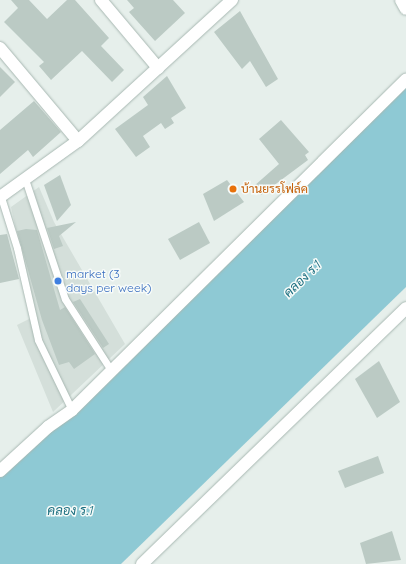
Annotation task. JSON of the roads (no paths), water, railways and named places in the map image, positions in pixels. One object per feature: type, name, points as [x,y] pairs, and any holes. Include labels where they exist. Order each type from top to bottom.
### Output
[{"type":"street","points":[[101,0],[158,68]]},
{"type":"street","points":[[0,196],[26,182],[78,141],[232,0]]},
{"type":"street","points":[[401,0],[406,10]]},
{"type":"street","points":[[0,48],[78,141]]},
{"type":"street","points":[[0,471],[48,427],[72,410],[406,79]]},
{"type":"street","points":[[142,564],[406,308]]},
{"type":"lane","points":[[26,182],[65,298],[111,370]]},
{"type":"lane","points":[[0,196],[38,340],[72,410]]},
{"type":"water","name":"คลอง ร.1","points":[[406,84],[406,287],[121,564],[0,564],[0,477]]},
{"type":"place","name":"บ้านยรรโฟล์ค","points":[[233,189]]},
{"type":"place","name":"market (3 days per week)","points":[[58,281]]}]
